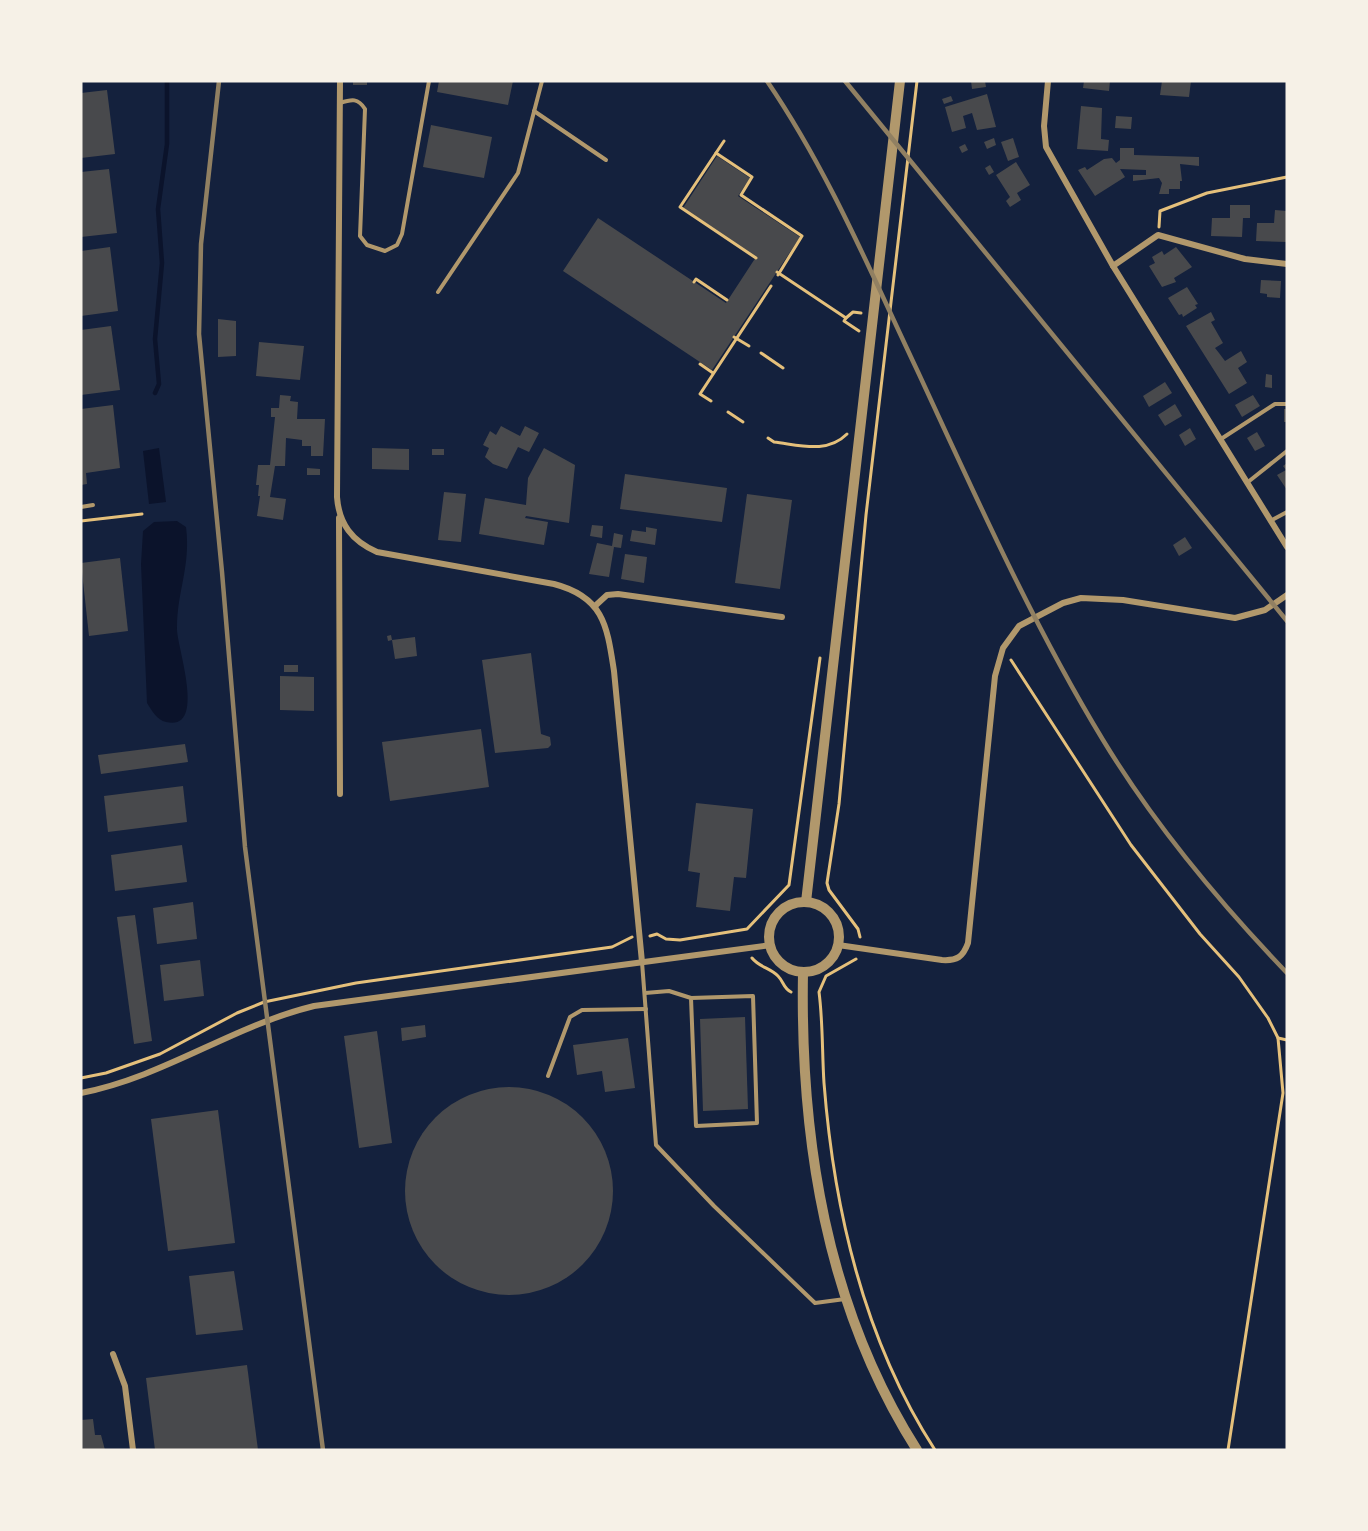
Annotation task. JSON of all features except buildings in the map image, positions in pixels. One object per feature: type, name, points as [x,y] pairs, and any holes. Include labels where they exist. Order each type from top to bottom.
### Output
[{"type":"street","points":[[340,81],[337,497],[339,514],[340,794]]},
{"type":"street","points":[[807,902],[900,81]]},
{"type":"street","points":[[1048,81],[1044,126],[1046,147],[1113,266],[1287,547]]},
{"type":"street","points":[[1113,266],[1158,235],[1245,259],[1287,264]]},
{"type":"street","points":[[339,514],[353,537],[377,552],[566,587],[595,606],[608,632],[614,672],[642,962]]},
{"type":"street","points":[[595,606],[608,595],[618,594],[782,617]]},
{"type":"street","points":[[838,945],[942,960],[958,959],[964,955],[968,943],[995,676],[1003,648],[1020,626],[1064,603],[1081,598],[1123,600],[1244,618],[1265,610],[1287,595]]},
{"type":"street","points":[[807,902],[818,905],[832,916],[839,933],[838,945],[835,954],[822,968],[803,972],[782,964],[771,945],[772,924],[778,915],[796,903],[807,902]]},
{"type":"street","points":[[81,1093],[131,1081],[266,1020],[314,1006],[771,945]]},
{"type":"street","points":[[803,972],[804,1072],[810,1147],[827,1233],[846,1299],[868,1360],[917,1450]]},
{"type":"street","points":[[113,1354],[125,1386],[133,1450]]},
{"type":"lane","points":[[339,103],[353,99],[361,102],[365,109],[360,236],[367,245],[385,251],[397,245],[402,234],[429,81]]},
{"type":"lane","points":[[438,292],[518,173],[542,81]]},
{"type":"lane","points":[[534,111],[606,160]]},
{"type":"lane","points":[[1221,438],[1275,404],[1287,404]]},
{"type":"lane","points":[[1248,482],[1287,451]]},
{"type":"lane","points":[[81,507],[93,505]]},
{"type":"lane","points":[[1272,520],[1287,512]]},
{"type":"lane","points":[[642,962],[656,1145],[714,1206],[815,1303],[846,1299]]},
{"type":"lane","points":[[645,993],[669,991],[692,998],[753,996],[758,1123],[696,1126],[692,998]]},
{"type":"lane","points":[[548,1076],[570,1017],[582,1010],[646,1009]]},
{"type":"path","points":[[860,937],[858,928],[829,890],[827,883],[839,804],[866,515],[917,81]]},
{"type":"path","points":[[724,141],[680,207],[756,258]]},
{"type":"path","points":[[716,153],[752,177],[741,195],[802,237],[778,273],[846,318]]},
{"type":"path","points":[[1158,235],[1160,211],[1207,193],[1287,177]]},
{"type":"path","points":[[694,282],[696,279],[728,300]]},
{"type":"path","points":[[711,401],[700,394],[735,337],[771,286]]},
{"type":"path","points":[[859,331],[844,321],[853,312],[861,313]]},
{"type":"path","points":[[735,337],[749,346]]},
{"type":"path","points":[[761,353],[783,368]]},
{"type":"path","points":[[700,364],[714,373]]},
{"type":"path","points":[[728,412],[743,422]]},
{"type":"path","points":[[768,438],[774,442],[823,447],[834,444],[847,434]]},
{"type":"path","points":[[81,521],[142,514]]},
{"type":"path","points":[[1003,648],[1131,845],[1200,934],[1239,977],[1268,1018],[1278,1038],[1282,1092],[1228,1450]]},
{"type":"path","points":[[747,929],[790,880]]},
{"type":"path","points":[[752,959],[776,975],[784,988],[790,992]]},
{"type":"path","points":[[856,960],[842,965],[826,976],[819,992],[824,1082],[831,1145],[845,1222],[865,1304],[894,1375],[935,1450]]},
{"type":"path","points":[[1278,1038],[1287,1040]]},
{"type":"water","points":[[159,448],[166,502],[149,504],[143,451]]},
{"type":"water","points":[[177,521],[186,527],[187,541],[177,628],[188,701],[185,714],[178,722],[166,722],[157,717],[147,703],[141,564],[143,531],[154,522]]},
{"type":"waterway","points":[[155,393],[159,384],[155,339],[162,263],[158,209],[167,144],[167,81]]},
{"type":"railway","points":[[219,81],[201,244],[199,334],[245,847],[323,1450]]},
{"type":"railway","points":[[767,81],[830,187],[983,513],[1077,696],[1123,771],[1166,832],[1212,890],[1287,973]]},
{"type":"railway","points":[[845,81],[1287,621]]}]
